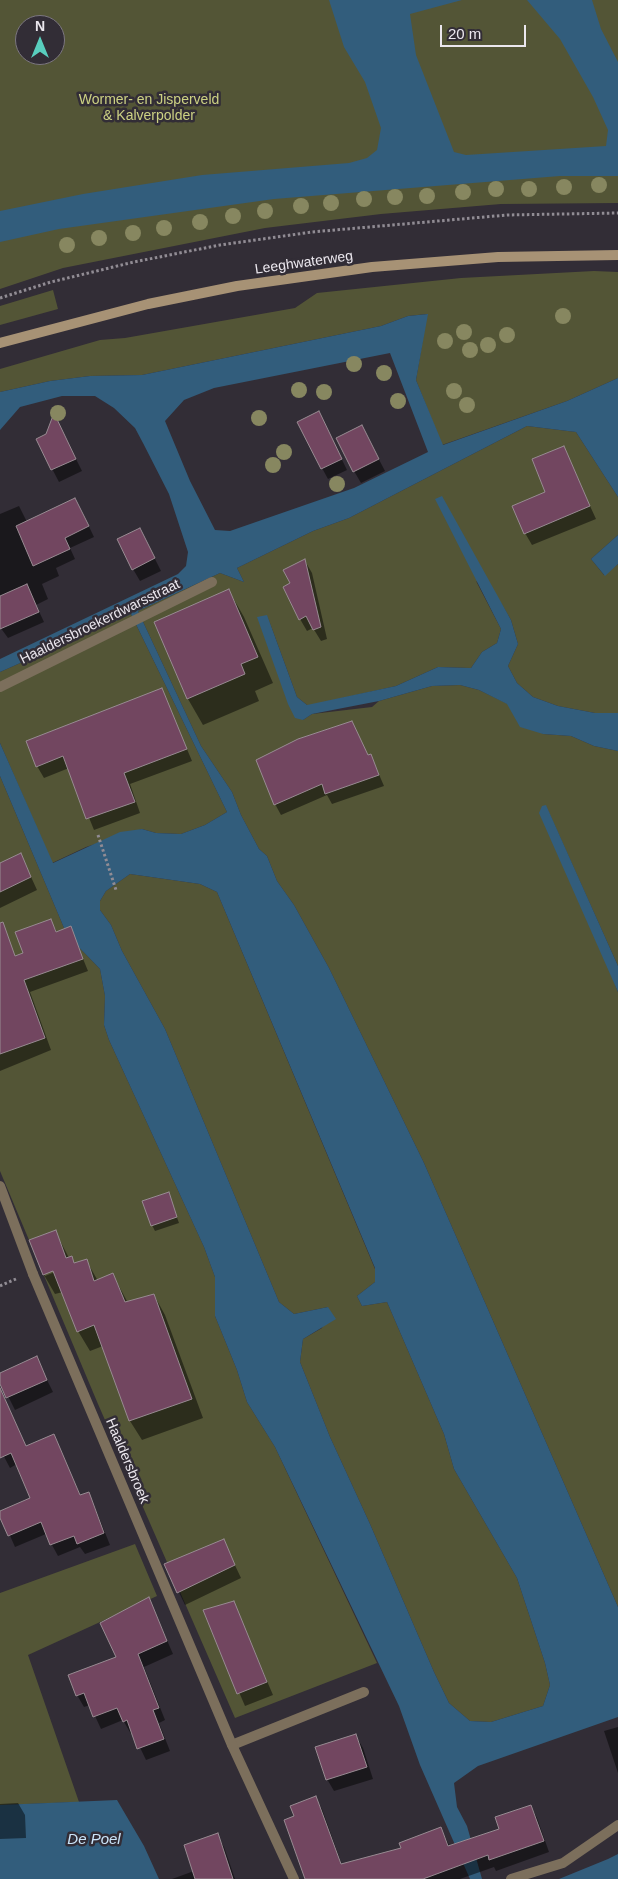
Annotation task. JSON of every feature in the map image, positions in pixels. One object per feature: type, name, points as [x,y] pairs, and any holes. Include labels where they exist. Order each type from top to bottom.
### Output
[{"type":"main road","name":"Leeghwaterweg","points":[[0,343],[148,304],[237,286],[363,268],[498,257],[618,255]]},
{"type":"street","name":"Haaldersbroekerdwarsstraat","points":[[0,687],[212,582]]},
{"type":"street","name":"Haaldersbroek","points":[[0,1186],[33,1274],[232,1746],[294,1879]]},
{"type":"street","points":[[232,1746],[364,1692]]},
{"type":"street","points":[[511,1879],[563,1863],[618,1825]]},
{"type":"path","name":"Leeghwaterweg","points":[[0,298],[51,282],[134,262],[220,245],[312,232],[507,215],[618,214]]},
{"type":"path","points":[[98,835],[116,890]]},
{"type":"green space","name":"Wormer- en Jisperveld & Kalverpolder","points":[[0,0],[618,0],[618,203],[501,204],[381,214],[265,228],[63,268],[0,289]]},
{"type":"green space","points":[[594,271],[618,272],[618,378],[567,401],[442,445],[416,380],[427,314],[408,316],[381,326],[142,375],[90,376],[50,381],[0,392],[0,369],[100,340],[125,338],[295,308],[317,293],[461,278]]},
{"type":"green space","points":[[53,290],[58,309],[0,325],[0,306]]},
{"type":"green space","points":[[527,426],[576,432],[618,497],[618,535],[591,559],[604,575],[618,564],[618,713],[595,713],[558,706],[533,697],[517,683],[508,666],[518,644],[511,620],[501,603],[476,581],[501,629],[497,643],[482,652],[471,668],[438,667],[396,686],[312,705],[307,705],[297,697],[267,615],[303,720],[312,714],[372,707],[379,701],[432,686],[460,685],[479,690],[508,704],[543,734],[571,736],[594,746],[618,751],[618,966],[546,806],[618,992],[618,1607],[424,1163],[329,968],[294,905],[277,881],[267,856],[259,849],[241,815],[232,792],[201,746],[138,611],[220,573],[244,582],[237,568],[313,531],[349,518]]},
{"type":"green space","points":[[131,614],[227,812],[205,825],[181,834],[156,833],[142,829],[86,847],[52,863],[0,743],[0,672]]},
{"type":"green space","points":[[0,776],[67,935],[100,969],[105,996],[104,1025],[109,1040],[204,1247],[215,1277],[215,1316],[237,1370],[247,1402],[275,1447],[377,1663],[235,1718],[98,1404],[0,1171]]},
{"type":"green space","points":[[130,874],[200,884],[217,892],[375,1269],[375,1282],[357,1296],[362,1306],[387,1302],[444,1434],[454,1469],[517,1578],[545,1663],[550,1685],[543,1706],[491,1722],[470,1721],[449,1703],[330,1437],[300,1362],[303,1339],[322,1328],[328,1307],[294,1314],[279,1302],[165,1029],[122,951],[111,925],[100,910],[100,901],[106,891]]},
{"type":"green space","points":[[135,1544],[157,1596],[28,1655],[79,1802],[0,1805],[0,1593]]},
{"type":"water","points":[[329,0],[462,0],[410,14],[416,55],[454,152],[466,155],[606,146],[608,130],[593,97],[560,39],[527,0],[592,0],[601,29],[618,62],[618,176],[560,176],[274,199],[59,229],[0,242],[0,211],[83,194],[202,175],[349,163],[367,158],[377,150],[381,128],[365,82],[344,47]]},
{"type":"water","points":[[428,314],[416,380],[443,445],[567,401],[618,378],[618,497],[576,432],[527,426],[349,518],[313,531],[237,568],[244,582],[220,573],[138,611],[201,746],[232,792],[241,815],[259,849],[267,856],[277,881],[294,905],[329,968],[424,1163],[618,1607],[618,1717],[478,1766],[454,1783],[457,1807],[467,1826],[482,1879],[470,1879],[420,1765],[399,1706],[275,1447],[247,1402],[237,1370],[215,1316],[215,1277],[204,1247],[109,1040],[104,1025],[105,996],[100,969],[67,935],[0,776],[0,743],[53,863],[120,832],[142,829],[156,833],[181,834],[205,825],[227,812],[131,614],[0,672],[0,659],[178,574],[186,566],[188,552],[169,494],[143,443],[135,428],[114,408],[95,396],[62,396],[20,407],[0,430],[0,392],[50,381],[90,376],[142,375],[381,326],[408,316]],"holes":[[[390,353],[428,452],[354,488],[230,531],[215,530],[190,481],[165,421],[184,400],[214,388]],[[130,874],[200,884],[217,892],[375,1268],[375,1282],[357,1296],[362,1306],[387,1302],[444,1434],[454,1469],[517,1578],[545,1663],[550,1685],[543,1706],[491,1722],[470,1721],[449,1703],[330,1437],[300,1362],[303,1339],[336,1319],[328,1307],[294,1314],[279,1302],[165,1029],[122,951],[111,925],[100,910],[100,901],[106,891]]]},
{"type":"water","points":[[442,496],[511,620],[518,644],[508,666],[517,683],[533,697],[558,706],[595,713],[618,713],[618,751],[594,746],[571,736],[543,734],[520,727],[507,704],[479,690],[460,685],[432,686],[379,701],[312,714],[303,720],[295,718],[288,704],[257,617],[267,615],[297,697],[307,705],[396,686],[438,667],[471,668],[482,652],[497,643],[501,629],[435,499]]},
{"type":"water","points":[[618,535],[618,564],[605,576],[591,559]]},
{"type":"water","points":[[546,805],[618,966],[618,992],[539,813],[542,806]]},
{"type":"water","name":"De Poel","points":[[117,1800],[144,1846],[159,1879],[0,1879],[0,1805]]},
{"type":"water","points":[[618,1854],[618,1879],[559,1879],[608,1859]]},
{"type":"building","points":[[319,411],[342,459],[321,469],[297,422]]},
{"type":"building","points":[[54,413],[76,459],[51,470],[36,439],[46,434]]},
{"type":"building","points":[[362,425],[379,459],[353,472],[336,438]]},
{"type":"building","points":[[564,446],[590,506],[524,534],[512,506],[545,492],[532,459]]},
{"type":"building","points":[[75,498],[89,526],[65,538],[70,549],[33,566],[16,526]]},
{"type":"building","points":[[140,528],[155,558],[132,570],[117,539]]},
{"type":"building","points":[[305,559],[321,627],[313,630],[306,616],[299,620],[283,587],[290,583],[283,570]]},
{"type":"building","points":[[27,584],[39,612],[0,629],[0,596]]},
{"type":"building","points":[[229,589],[258,657],[241,664],[245,674],[187,699],[154,622]]},
{"type":"building","points":[[162,688],[187,749],[124,773],[135,802],[86,819],[63,756],[36,767],[26,741]]},
{"type":"building","points":[[352,721],[368,755],[371,754],[379,775],[325,794],[322,784],[274,805],[256,760],[298,739]]},
{"type":"building","points":[[21,853],[31,877],[0,892],[0,863]]},
{"type":"building","points":[[51,919],[56,932],[71,926],[83,959],[24,980],[45,1038],[0,1054],[0,923],[3,922],[15,956],[23,953],[15,932]]},
{"type":"building","points":[[169,1192],[177,1217],[151,1226],[142,1201]]},
{"type":"building","points":[[56,1230],[66,1258],[72,1256],[74,1263],[87,1259],[94,1281],[113,1273],[125,1302],[154,1294],[192,1399],[129,1421],[94,1325],[77,1332],[53,1271],[43,1275],[29,1240]]},
{"type":"building","points":[[37,1356],[47,1380],[6,1398],[0,1384],[0,1373]]},
{"type":"building","points":[[0,1388],[26,1446],[54,1434],[80,1495],[89,1492],[104,1533],[77,1544],[74,1536],[50,1545],[41,1522],[8,1536],[0,1518],[0,1511],[30,1498],[11,1453],[0,1458]]},
{"type":"building","points":[[224,1539],[235,1565],[177,1593],[164,1564]]},
{"type":"building","points":[[149,1597],[167,1641],[138,1654],[159,1708],[153,1710],[164,1739],[137,1749],[127,1720],[123,1722],[117,1708],[93,1717],[84,1693],[76,1696],[68,1675],[116,1657],[100,1623]]},
{"type":"building","points":[[234,1601],[267,1682],[237,1694],[203,1610]]},
{"type":"building","points":[[356,1734],[367,1767],[326,1780],[315,1747]]},
{"type":"building","points":[[316,1796],[341,1864],[401,1848],[399,1843],[441,1827],[448,1846],[499,1829],[495,1817],[531,1805],[544,1841],[489,1860],[488,1855],[423,1879],[305,1879],[284,1820],[294,1816],[290,1806]]},
{"type":"building","points":[[218,1833],[233,1879],[195,1879],[184,1845]]}]
